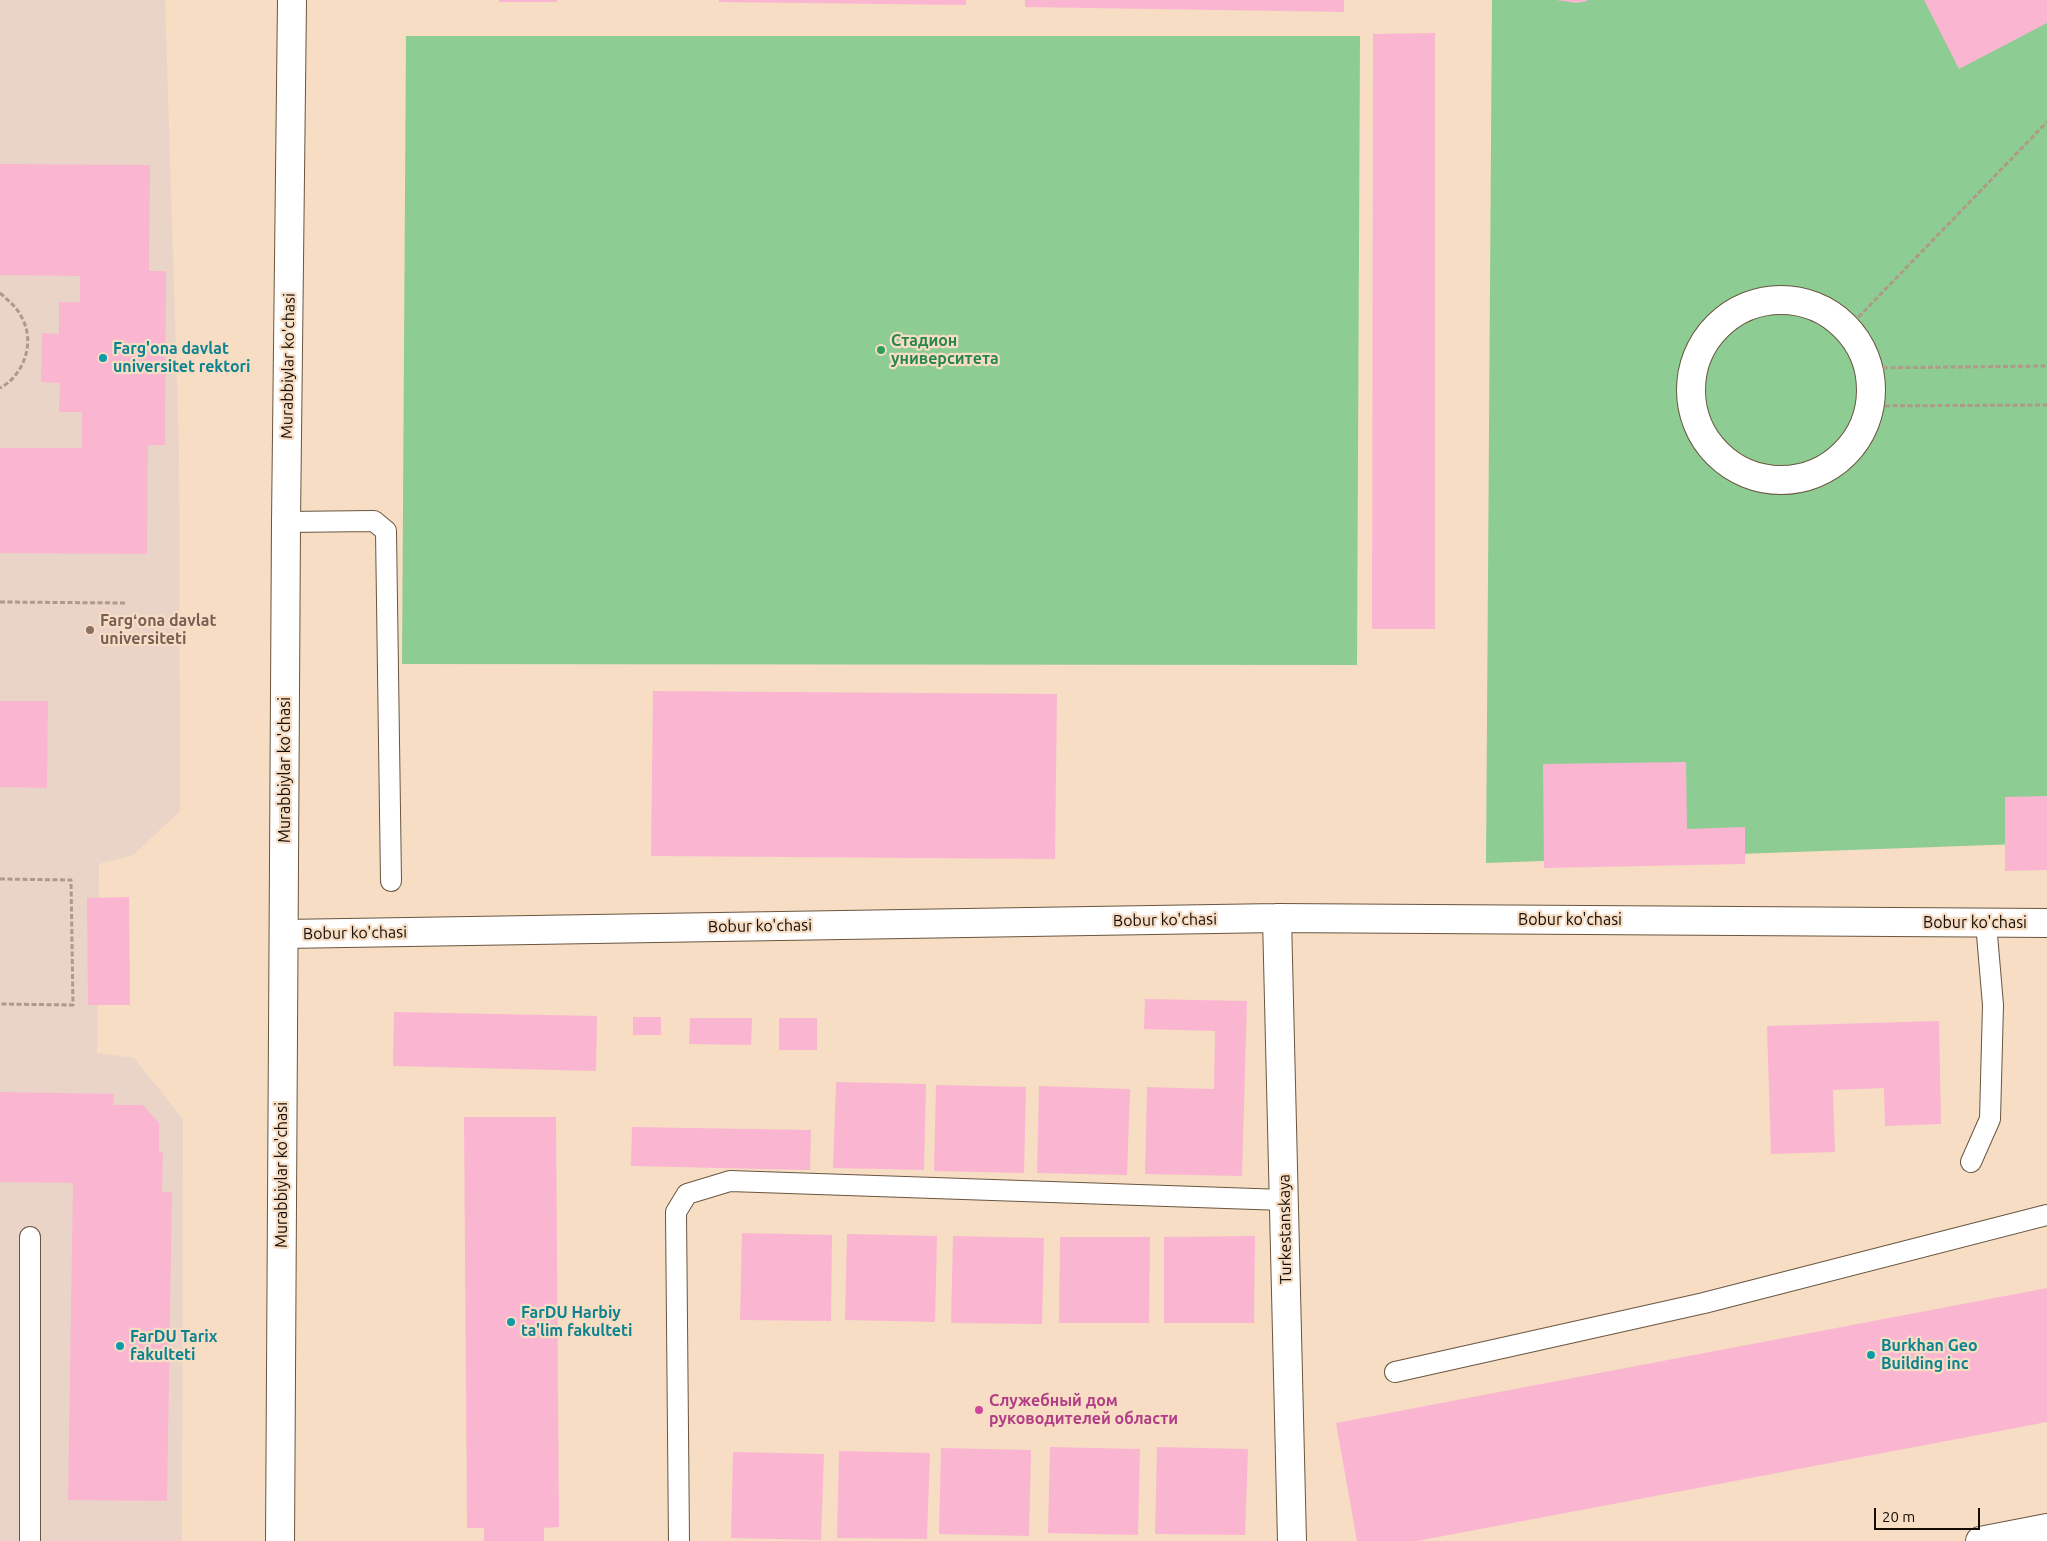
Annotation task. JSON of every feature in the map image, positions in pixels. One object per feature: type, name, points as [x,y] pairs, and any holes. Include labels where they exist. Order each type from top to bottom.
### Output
[{"type":"street","name":"Murabbiylar ko'chasi","points":[[280,1541],[286,522],[292,0]]},
{"type":"street","points":[[1765,300],[1796,300],[1824,309],[1848,328],[1865,353],[1872,382],[1870,412],[1857,440],[1836,462],[1810,476],[1780,481],[1751,475],[1724,461],[1705,439],[1693,412],[1690,382],[1698,354],[1714,329],[1737,311],[1765,300]]},
{"type":"street","name":"Bobur ko'chasi","points":[[284,934],[1277,918],[2047,924]]},
{"type":"street","name":"Turkestanskaya","points":[[1277,918],[1292,1541]]},
{"type":"street","points":[[1980,1541],[2047,1528]]},
{"type":"lane","points":[[286,522],[374,521],[386,531],[391,881]]},
{"type":"lane","points":[[1971,1162],[1990,1119],[1994,1005],[1986,923]]},
{"type":"lane","points":[[679,1541],[676,1212],[687,1194],[730,1181],[1284,1200]]},
{"type":"lane","points":[[1395,1372],[1704,1304],[2047,1215]]},
{"type":"lane","points":[[30,1237],[30,1541]]},
{"type":"path","points":[[1848,328],[2047,122]]},
{"type":"path","points":[[0,293],[14,305],[24,321],[28,338],[26,356],[18,372],[6,385],[0,388]]},
{"type":"path","points":[[1868,368],[2047,366]]},
{"type":"path","points":[[1870,406],[2047,405]]},
{"type":"path","points":[[0,602],[128,603]]},
{"type":"path","points":[[0,879],[72,880],[72,1005],[0,1004]]},
{"type":"shaded area","name":"Fargʻona davlat universiteti","points":[[0,0],[165,0],[179,449],[180,811],[133,855],[99,864],[97,1053],[134,1058],[183,1119],[182,1541],[0,1541]]},
{"type":"green space","points":[[1492,0],[2047,0],[2047,843],[1486,863]]},
{"type":"green space","name":"Стадион университета","points":[[406,36],[1360,36],[1357,665],[402,664]]},
{"type":"building","points":[[499,0],[557,0],[557,2],[499,2]]},
{"type":"building","points":[[719,0],[966,0],[966,5],[719,2]]},
{"type":"building","points":[[1025,0],[1344,0],[1344,12],[1025,7]]},
{"type":"building","points":[[1556,0],[1587,0],[1587,1],[1577,3]]},
{"type":"building","points":[[1924,0],[2047,0],[2047,23],[1959,69]]},
{"type":"building","points":[[1435,33],[1435,629],[1372,629],[1373,34]]},
{"type":"building","name":"Farg'ona davlat universitet rektori","points":[[0,164],[150,165],[149,271],[166,271],[165,445],[148,445],[147,554],[0,553],[0,448],[82,448],[82,412],[59,412],[60,383],[41,382],[42,333],[59,334],[59,302],[80,302],[80,276],[0,275]]},
{"type":"building","points":[[653,691],[1057,694],[1055,859],[651,856]]},
{"type":"building","points":[[0,701],[48,701],[47,788],[0,787]]},
{"type":"building","points":[[1686,762],[1687,829],[1745,827],[1745,864],[1544,868],[1543,764]]},
{"type":"building","points":[[2047,796],[2047,870],[2005,871],[2005,797]]},
{"type":"building","points":[[129,897],[130,1005],[88,1005],[87,898]]},
{"type":"building","points":[[1145,999],[1247,1001],[1242,1176],[1145,1174],[1147,1087],[1214,1089],[1215,1031],[1144,1029]]},
{"type":"building","points":[[394,1012],[597,1016],[596,1071],[393,1066]]},
{"type":"building","points":[[633,1017],[661,1017],[661,1035],[633,1035]]},
{"type":"building","points":[[690,1018],[752,1018],[751,1045],[689,1044]]},
{"type":"building","points":[[779,1018],[817,1018],[817,1050],[779,1050]]},
{"type":"building","points":[[1939,1021],[1941,1124],[1885,1126],[1884,1088],[1833,1090],[1835,1152],[1771,1154],[1767,1026]]},
{"type":"building","points":[[836,1082],[926,1084],[924,1170],[833,1168]]},
{"type":"building","points":[[936,1085],[1026,1087],[1024,1173],[934,1171]]},
{"type":"building","points":[[1039,1086],[1130,1089],[1127,1175],[1037,1173]]},
{"type":"building","name":"FarDU Tarix fakulteti","points":[[0,1092],[114,1094],[113,1105],[143,1105],[159,1123],[159,1152],[163,1152],[162,1192],[172,1192],[167,1501],[68,1500],[73,1183],[0,1182]]},
{"type":"building","name":"FarDU Harbiy ta'lim fakulteti","points":[[464,1117],[556,1117],[559,1527],[544,1528],[544,1541],[484,1541],[484,1528],[467,1528]]},
{"type":"building","points":[[632,1127],[811,1130],[810,1170],[631,1166]]},
{"type":"building","points":[[742,1233],[832,1235],[831,1321],[740,1320]]},
{"type":"building","points":[[847,1234],[937,1236],[935,1322],[845,1320]]},
{"type":"building","points":[[953,1236],[1044,1238],[1042,1324],[951,1323]]},
{"type":"building","points":[[1255,1236],[1254,1323],[1164,1323],[1164,1237]]},
{"type":"building","points":[[1060,1237],[1150,1237],[1149,1323],[1059,1323]]},
{"type":"building","name":"Burkhan Geo Building inc","points":[[2047,1288],[2047,1422],[1417,1541],[1357,1541],[1336,1423]]},
{"type":"building","points":[[1050,1447],[1140,1449],[1138,1535],[1048,1533]]},
{"type":"building","points":[[1157,1447],[1248,1449],[1245,1535],[1155,1534]]},
{"type":"building","points":[[941,1448],[1031,1450],[1029,1536],[939,1534]]},
{"type":"building","points":[[839,1451],[930,1453],[927,1539],[837,1538]]},
{"type":"building","points":[[733,1452],[824,1454],[821,1540],[731,1538]]},
{"type":"place","name":"Стадион университета","points":[[881,350]]},
{"type":"place","name":"Farg'ona davlat universitet rektori","points":[[103,358]]},
{"type":"place","name":"Fargʻona davlat universiteti","points":[[90,630]]},
{"type":"place","name":"FarDU Harbiy ta'lim fakulteti","points":[[511,1322]]},
{"type":"place","name":"FarDU Tarix fakulteti","points":[[120,1346]]},
{"type":"place","name":"Burkhan Geo Building inc","points":[[1871,1355]]},
{"type":"place","name":"Служебный дом руководителей области","points":[[979,1410]]}]
